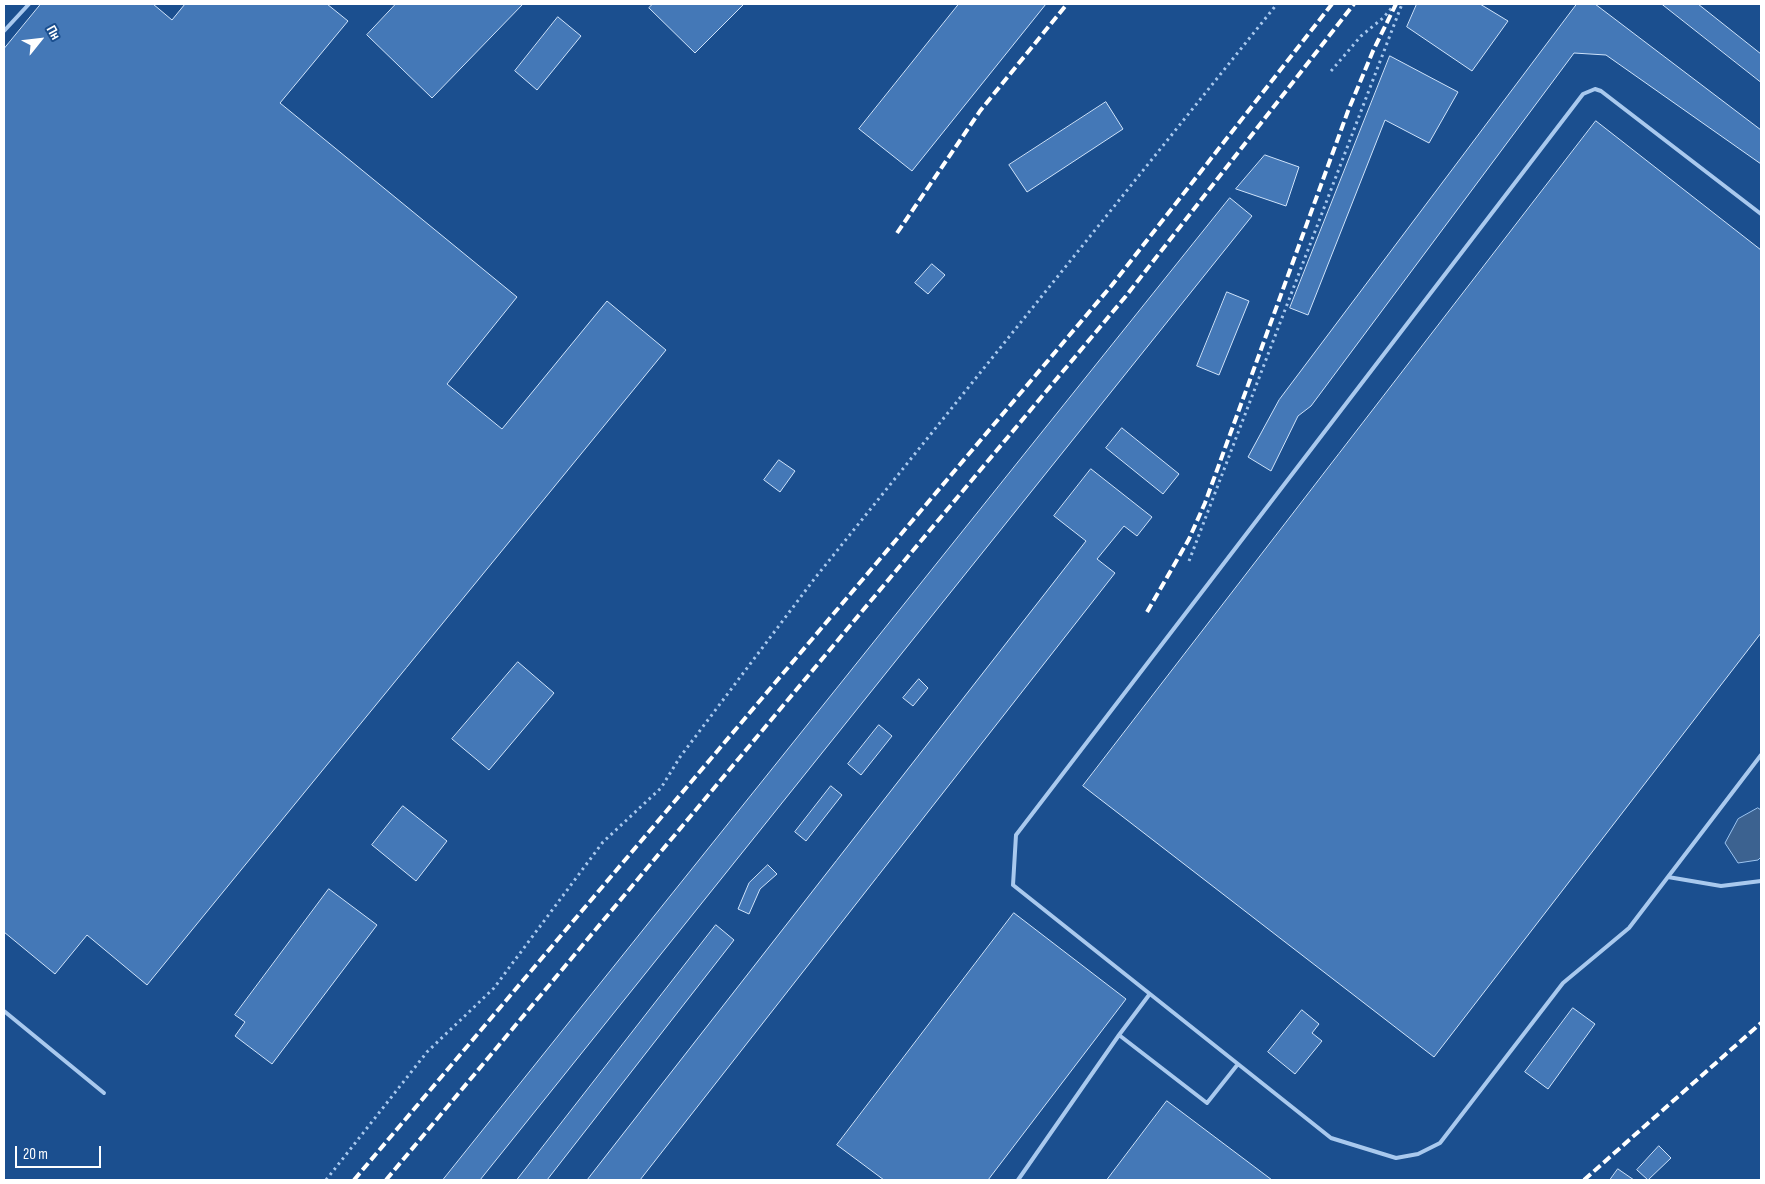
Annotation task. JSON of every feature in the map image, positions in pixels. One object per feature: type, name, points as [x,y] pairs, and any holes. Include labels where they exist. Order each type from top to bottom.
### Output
[{"type":"lane","points":[[4,31],[29,4]]},
{"type":"lane","points":[[1761,214],[1601,91],[1595,89],[1583,94],[1016,835],[1013,885],[1331,1138],[1396,1158],[1418,1154],[1440,1144],[1563,982],[1629,928],[1761,756]]},
{"type":"lane","points":[[1668,877],[1721,886],[1761,881]]},
{"type":"lane","points":[[1018,1180],[1149,995]]},
{"type":"lane","points":[[4,1011],[104,1093]]},
{"type":"lane","points":[[1119,1035],[1208,1103],[1238,1064]]},
{"type":"path","points":[[326,1180],[427,1052],[494,988],[603,842],[661,788],[686,750],[815,578],[1277,4]]},
{"type":"path","points":[[1331,71],[1361,36],[1383,18],[1395,4]]},
{"type":"path","points":[[1189,561],[1402,4]]},
{"type":"water","points":[[1758,808],[1761,810],[1761,857],[1758,860],[1738,863],[1725,843],[1738,819]]},
{"type":"building","points":[[41,4],[153,4],[172,20],[185,4],[327,4],[348,21],[280,103],[517,297],[447,384],[502,429],[607,301],[666,350],[147,985],[87,935],[55,974],[4,932],[4,49]]},
{"type":"building","points":[[396,4],[523,4],[432,98],[367,35]]},
{"type":"building","points":[[653,4],[744,4],[695,53],[649,8]]},
{"type":"building","points":[[959,4],[1046,4],[912,171],[859,129]]},
{"type":"building","points":[[1417,4],[1480,4],[1508,21],[1472,71],[1407,27]]},
{"type":"building","points":[[1577,4],[1595,4],[1761,130],[1761,164],[1606,55],[1574,53],[1311,406],[1298,416],[1271,471],[1248,457],[1279,400]]},
{"type":"building","points":[[1662,4],[1698,4],[1761,54],[1761,82]]},
{"type":"building","points":[[558,17],[581,36],[537,90],[515,71]]},
{"type":"building","points":[[1390,56],[1458,92],[1429,143],[1385,120],[1308,315],[1290,308]]},
{"type":"building","points":[[1106,102],[1123,129],[1027,192],[1009,165]]},
{"type":"building","points":[[1596,121],[1761,250],[1761,633],[1434,1057],[1083,786]]},
{"type":"building","points":[[1265,155],[1299,167],[1286,206],[1236,189]]},
{"type":"building","points":[[1230,198],[1252,216],[480,1180],[443,1180]]},
{"type":"building","points":[[932,264],[945,275],[928,294],[915,283]]},
{"type":"building","points":[[1227,292],[1249,301],[1219,375],[1197,366]]},
{"type":"building","points":[[1122,428],[1179,474],[1163,494],[1106,448]]},
{"type":"building","points":[[779,460],[795,471],[780,492],[764,480]]},
{"type":"building","points":[[1091,469],[1152,517],[1137,536],[1124,526],[1097,559],[1115,573],[640,1180],[587,1180],[1086,541],[1054,516]]},
{"type":"building","points":[[518,662],[554,693],[489,770],[452,739]]},
{"type":"building","points":[[919,679],[928,688],[913,706],[903,698]]},
{"type":"building","points":[[879,725],[892,736],[861,775],[848,764]]},
{"type":"building","points":[[831,786],[842,795],[806,841],[795,832]]},
{"type":"building","points":[[403,806],[447,841],[416,881],[372,845]]},
{"type":"building","points":[[768,865],[777,874],[760,889],[749,914],[738,909],[749,883]]},
{"type":"building","points":[[329,889],[377,925],[272,1064],[235,1036],[245,1022],[235,1015]]},
{"type":"building","points":[[1014,913],[1126,999],[988,1180],[884,1180],[837,1145]]},
{"type":"building","points":[[716,925],[734,940],[547,1180],[517,1180]]},
{"type":"building","points":[[1573,1008],[1595,1024],[1548,1089],[1525,1072]]},
{"type":"building","points":[[1302,1010],[1319,1024],[1312,1033],[1322,1041],[1295,1074],[1268,1052]]},
{"type":"building","points":[[1167,1101],[1272,1180],[1107,1180]]},
{"type":"building","points":[[1659,1146],[1671,1158],[1648,1180],[1637,1170]]},
{"type":"building","points":[[1618,1169],[1634,1180],[1610,1180]]},
{"type":"railway","points":[[897,233],[980,111],[1067,4]]},
{"type":"railway","points":[[354,1180],[1112,285],[1332,4]]},
{"type":"railway","points":[[386,1180],[1126,296],[1354,4]]},
{"type":"railway","points":[[1147,612],[1189,539],[1205,503],[1348,111],[1373,51],[1396,4]]},
{"type":"railway","points":[[1584,1180],[1761,1023]]}]
